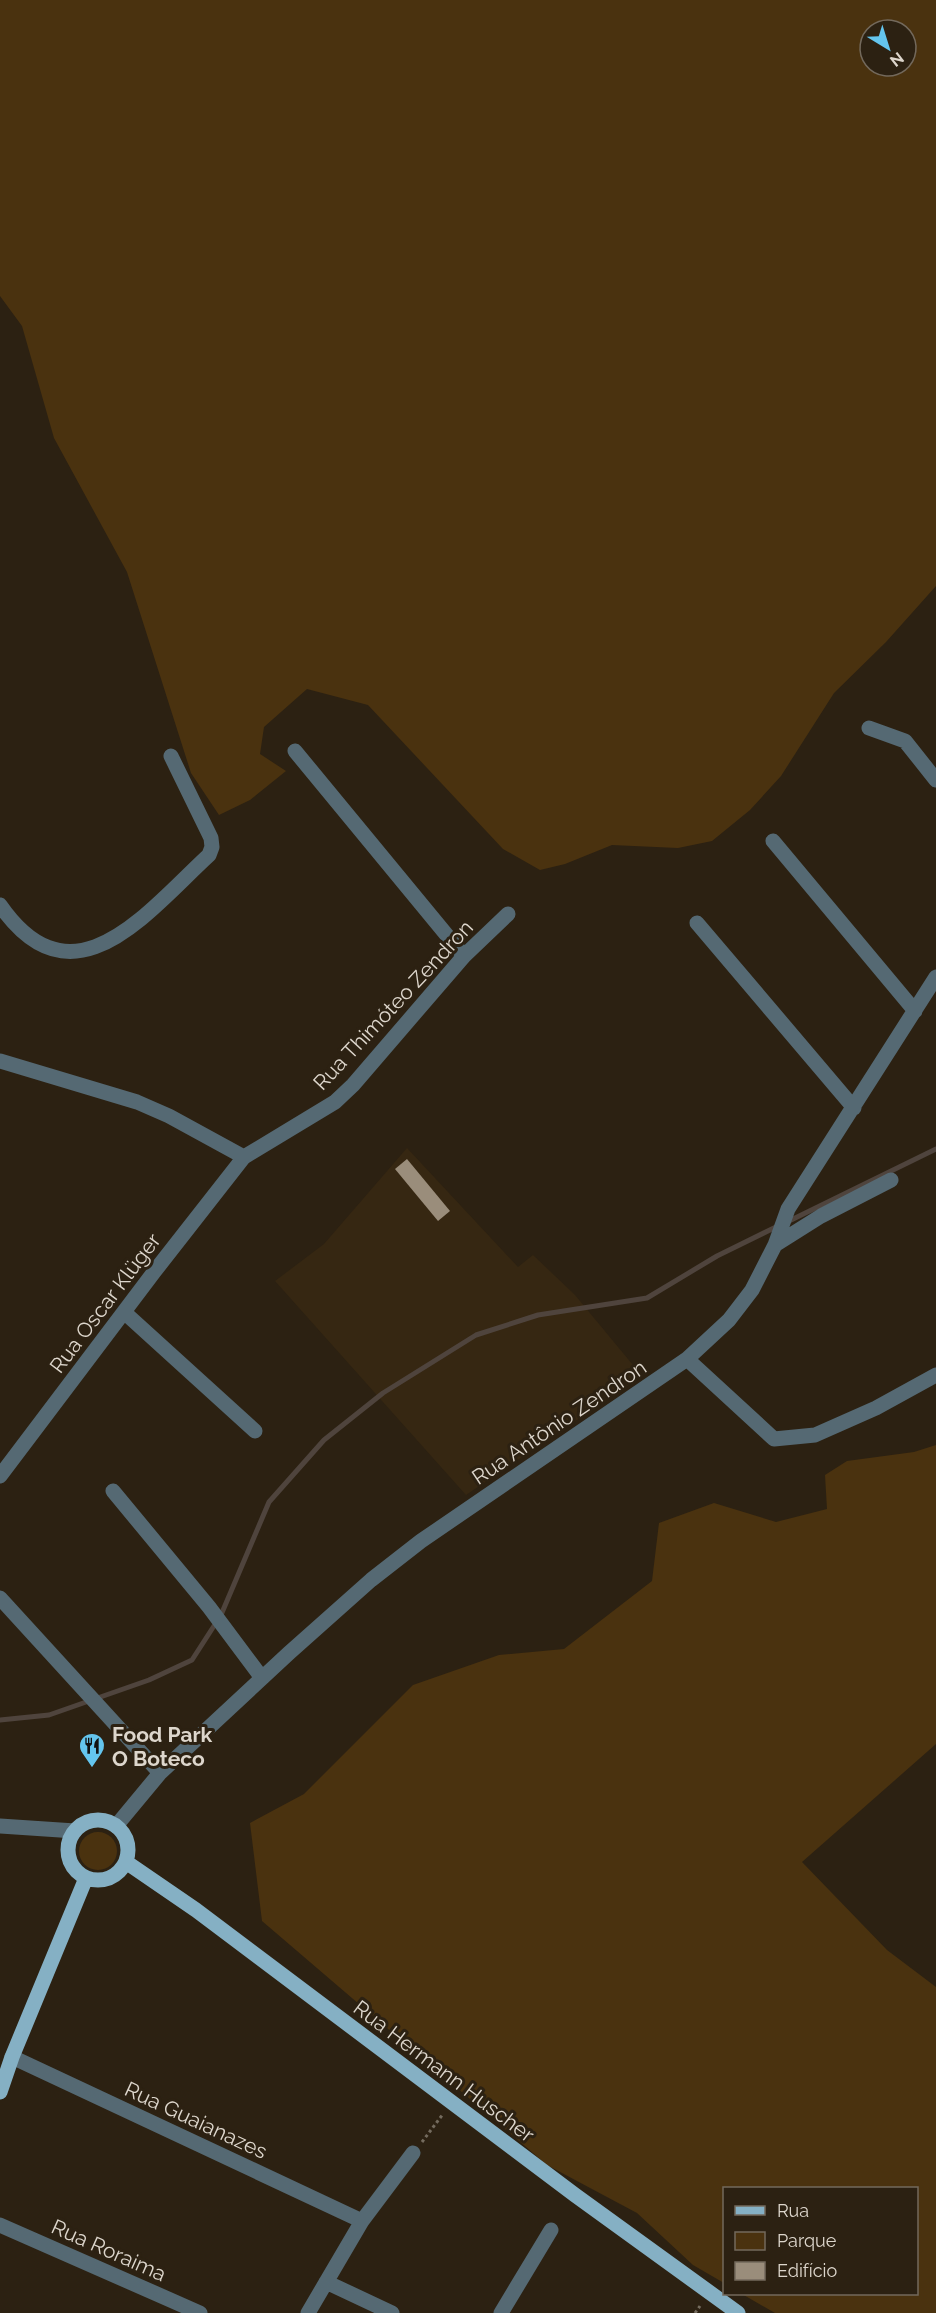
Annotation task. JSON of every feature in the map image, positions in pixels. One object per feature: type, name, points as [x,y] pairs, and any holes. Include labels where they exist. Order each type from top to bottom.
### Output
[{"type":"main road","points":[[94,1821],[106,1821],[116,1826],[123,1833],[128,1852],[126,1862],[119,1872],[97,1881],[77,1872],[70,1863],[68,1852],[69,1841],[75,1831],[83,1824],[94,1821]]},
{"type":"main road","name":"Rua Hermann Huscher","points":[[126,1862],[206,1917],[452,2103],[738,2313]]},
{"type":"main road","points":[[0,2092],[12,2057],[86,1878]]},
{"type":"street","points":[[869,728],[905,741],[936,780]]},
{"type":"street","points":[[296,752],[464,956]]},
{"type":"street","points":[[0,905],[14,924],[39,944],[69,952],[95,949],[121,936],[209,855],[212,847],[211,837],[171,756]]},
{"type":"street","points":[[773,841],[915,1011]]},
{"type":"street","name":"Rua Thimóteo Zendron","points":[[244,1157],[335,1102],[353,1085],[464,956],[508,914]]},
{"type":"street","points":[[697,923],[854,1108]]},
{"type":"street","name":"Rua Antônio Zendron","points":[[116,1826],[160,1773],[371,1580],[421,1541],[687,1359],[729,1320],[752,1290],[775,1245],[782,1223],[936,978]]},
{"type":"street","points":[[0,1061],[137,1102],[169,1116],[244,1157]]},
{"type":"street","name":"Rua Oscar Klüger","points":[[0,1476],[244,1157]]},
{"type":"street","points":[[775,1245],[821,1216],[891,1180]]},
{"type":"street","points":[[124,1312],[255,1431]]},
{"type":"street","points":[[687,1359],[774,1438],[815,1435],[876,1408],[936,1375]]},
{"type":"street","points":[[113,1491],[209,1607],[262,1678]]},
{"type":"street","points":[[0,1598],[160,1773]]},
{"type":"street","points":[[0,1826],[75,1831]]},
{"type":"street","name":"Rua Guaianazes","points":[[12,2057],[362,2221]]},
{"type":"street","points":[[308,2313],[362,2221],[413,2153]]},
{"type":"street","name":"Rua Roraima","points":[[0,2225],[200,2313]]},
{"type":"street","points":[[501,2313],[551,2230]]},
{"type":"street","points":[[326,2282],[392,2313]]},
{"type":"path","points":[[413,2153],[452,2103]]},
{"type":"shaded area","points":[[407,1148],[518,1267],[533,1255],[575,1295],[642,1376],[466,1495],[275,1281],[324,1244]]},
{"type":"green space","points":[[0,0],[936,0],[936,586],[886,642],[834,693],[781,776],[750,810],[712,841],[678,848],[612,845],[565,864],[540,870],[503,849],[368,705],[307,689],[264,727],[260,754],[286,771],[250,800],[219,815],[191,773],[127,572],[54,438],[22,326],[0,296]]},
{"type":"green space","points":[[936,1445],[936,1744],[802,1862],[887,1950],[936,1987],[936,2313],[775,2313],[744,2295],[918,2295],[918,2187],[723,2187],[723,2282],[693,2265],[637,2213],[547,2165],[262,1921],[250,1823],[304,1794],[413,1685],[499,1655],[564,1649],[652,1581],[659,1523],[714,1503],[776,1522],[827,1509],[825,1475],[847,1461],[914,1452]]},
{"type":"green space","points":[[98,1832],[112,1837],[117,1851],[112,1865],[98,1870],[84,1865],[79,1851],[84,1837]]},
{"type":"building","points":[[407,1159],[450,1211],[438,1221],[395,1169]]},
{"type":"waterway","points":[[787,1222],[936,1149]]},
{"type":"waterway","points":[[0,1720],[49,1715],[149,1680],[192,1660],[221,1615],[269,1502],[324,1440],[383,1393],[476,1335],[538,1315],[647,1298],[717,1256],[778,1226]]},
{"type":"place","name":"Food Park O Boteco","points":[[92,1769]]}]
